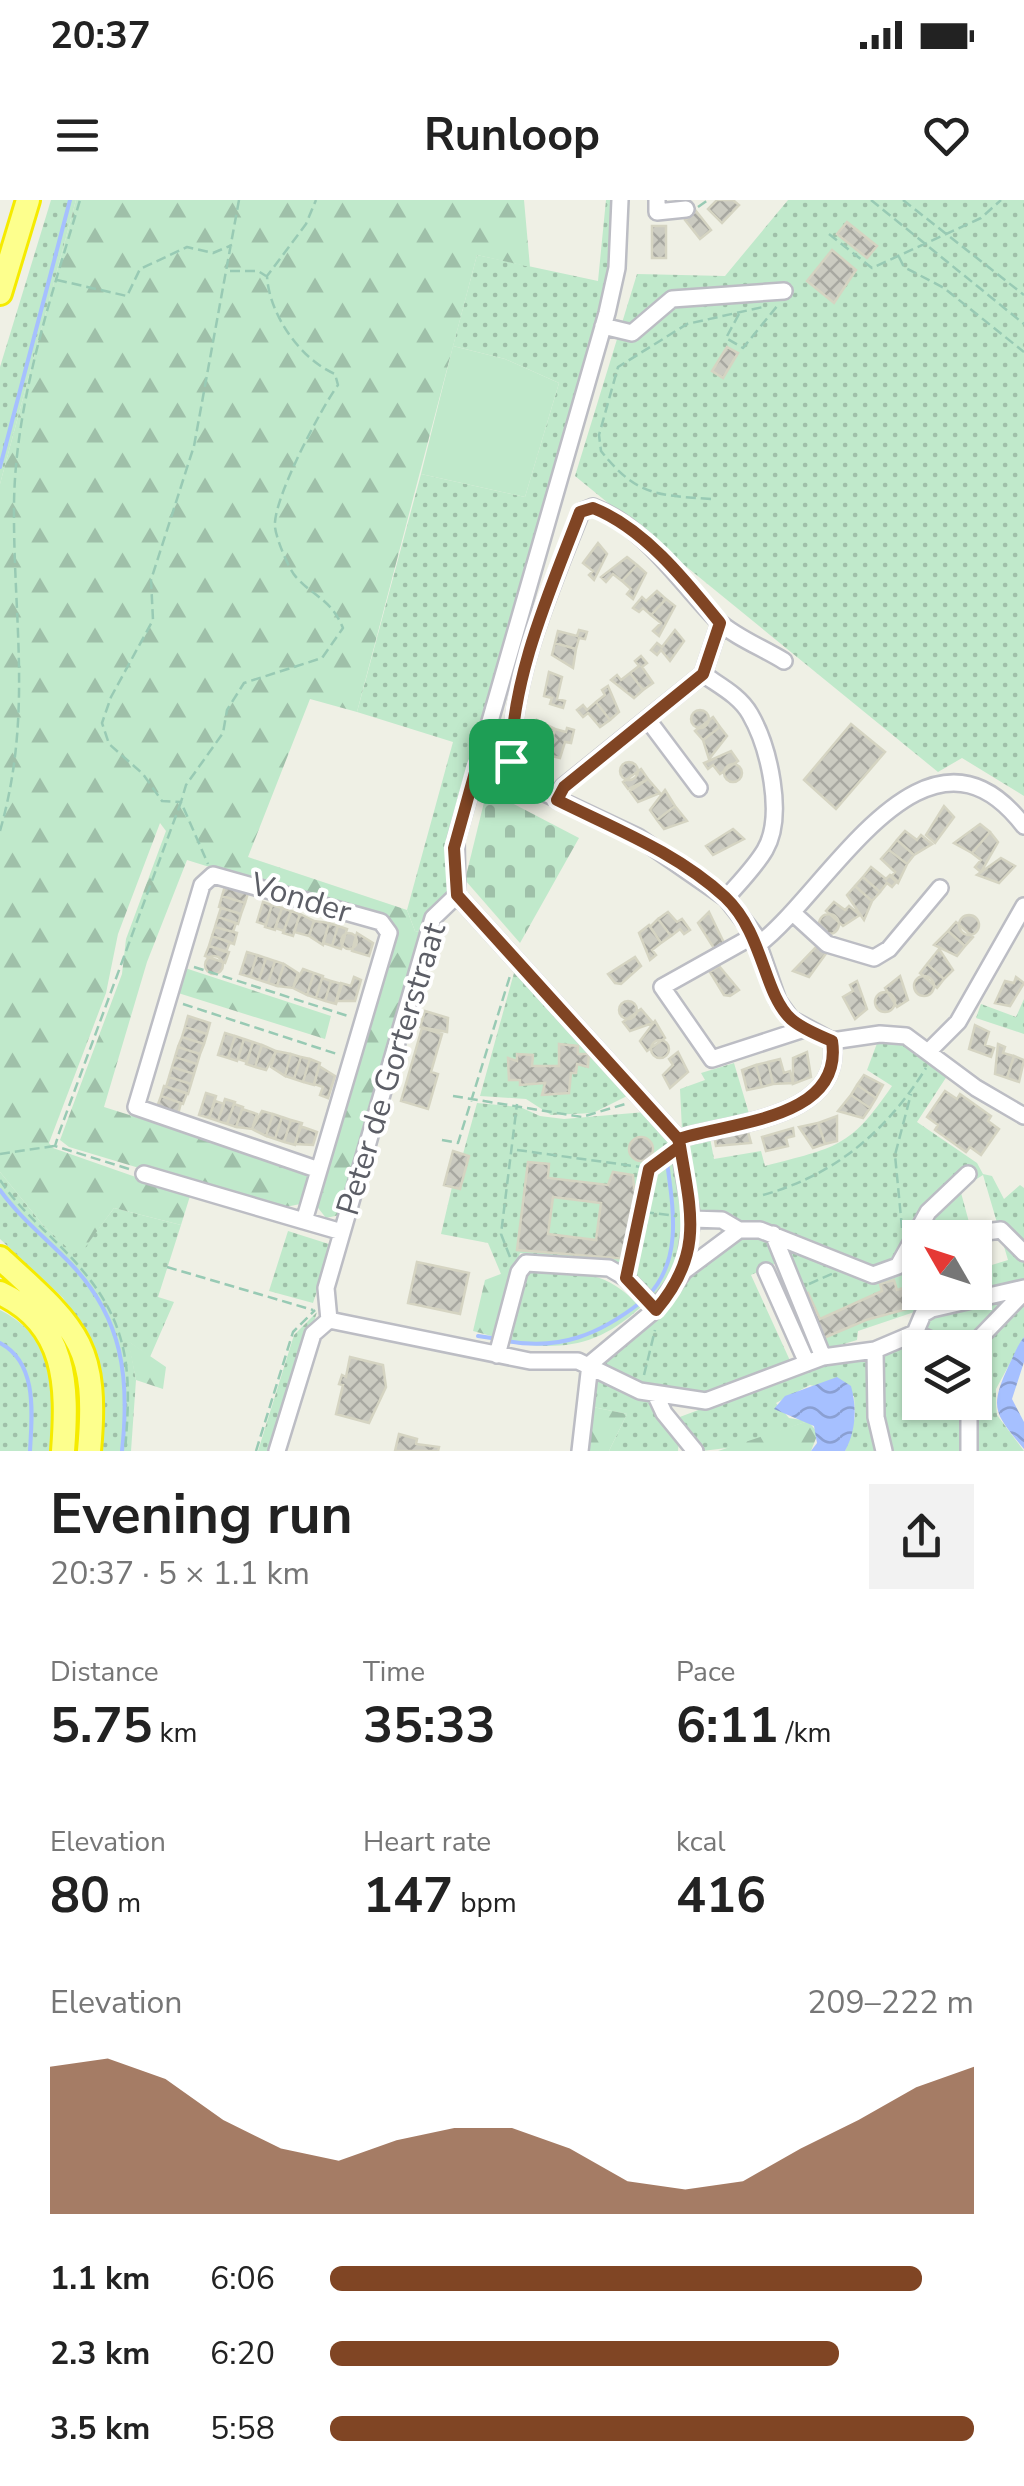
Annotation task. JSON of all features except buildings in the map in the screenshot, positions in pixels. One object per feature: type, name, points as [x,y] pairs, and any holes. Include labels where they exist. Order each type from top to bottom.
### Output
[{"type":"highway","points":[[0,292],[28,200]]},
{"type":"highway","points":[[0,1258],[54,1308],[88,1359],[92,1383],[89,1451]]},
{"type":"highway","points":[[0,1293],[34,1314],[59,1352],[66,1391],[63,1451]]},
{"type":"street","name":"Peter de Gorterstraat","points":[[277,1451],[323,1312],[342,1232],[433,918],[457,895],[454,848],[603,326],[617,268],[620,200]]},
{"type":"street","points":[[657,200],[657,212],[686,209]]},
{"type":"street","points":[[603,326],[632,333],[672,299],[691,295],[784,291]]},
{"type":"street","points":[[784,660],[720,623],[681,575],[612,515],[593,508],[580,512],[538,624],[512,734],[511,761],[536,788],[638,837],[726,898],[757,940],[778,1001],[791,1019],[832,1041],[880,1034],[906,1036],[976,1088],[1024,1116]]},
{"type":"street","points":[[557,800],[564,787],[703,674],[720,623]]},
{"type":"street","points":[[703,674],[735,696],[750,713],[762,746],[775,818],[767,848],[726,898]]},
{"type":"street","points":[[648,720],[699,788]]},
{"type":"street","points":[[477,765],[511,761]]},
{"type":"street","points":[[808,1028],[712,1059],[662,987],[757,940],[792,914],[883,812],[920,789],[957,784],[978,788],[1010,808],[1024,826]]},
{"type":"street","name":"Vonder","points":[[304,1221],[390,933],[381,922],[212,874],[202,886],[178,962],[137,1096],[139,1111],[319,1170]]},
{"type":"street","points":[[792,914],[827,944],[874,958],[888,950],[940,888]]},
{"type":"street","points":[[457,895],[516,956],[679,1143],[687,1218],[684,1271]]},
{"type":"street","points":[[931,1054],[958,1022],[1024,906]]},
{"type":"street","points":[[679,1143],[798,1107],[820,1088],[834,1057],[832,1041]]},
{"type":"street","points":[[144,1174],[342,1232]]},
{"type":"street","points":[[924,1220],[968,1174]]},
{"type":"street","points":[[687,1218],[722,1220],[739,1230],[773,1234],[861,1273],[887,1272],[902,1258]]},
{"type":"street","points":[[992,1229],[1001,1230],[1024,1253]]},
{"type":"street","points":[[579,1450],[590,1364],[649,1302],[739,1230]]},
{"type":"street","points":[[773,1234],[815,1360]]},
{"type":"street","points":[[499,1345],[522,1268],[533,1262],[609,1268],[626,1278],[649,1302]]},
{"type":"street","points":[[766,1271],[815,1360]]},
{"type":"street","points":[[917,1330],[923,1314],[932,1310],[1024,1290]]},
{"type":"street","points":[[987,1330],[1024,1290]]},
{"type":"street","points":[[323,1312],[590,1364],[648,1394],[706,1402],[841,1351],[875,1350],[902,1338]]},
{"type":"street","points":[[875,1350],[876,1418],[884,1451]]},
{"type":"street","points":[[648,1394],[695,1451]]},
{"type":"street","points":[[968,1451],[969,1420]]},
{"type":"path","points":[[0,831],[8,801],[23,691],[14,504],[20,434],[56,280],[80,200]]},
{"type":"path","points":[[231,252],[239,200]]},
{"type":"path","points":[[55,1146],[186,785],[224,733],[227,710],[244,683],[322,658],[343,628],[334,608],[295,576],[274,530],[276,507],[297,467],[310,427],[338,386],[336,374],[316,366],[269,300],[267,276],[306,224],[316,200]]},
{"type":"path","points":[[871,200],[1024,324]]},
{"type":"path","points":[[903,200],[1024,295]]},
{"type":"path","points":[[829,234],[872,268],[981,218],[1001,200]]},
{"type":"path","points":[[56,280],[127,296],[140,269],[187,248],[213,253],[232,244],[229,271],[218,294],[194,446],[150,580],[153,620],[111,697],[102,723],[110,744],[144,774],[162,801],[181,802]]},
{"type":"path","points":[[898,256],[904,267],[944,288],[1024,352]]},
{"type":"path","points":[[229,271],[258,271],[267,276]]},
{"type":"path","points":[[710,499],[667,498],[645,490],[601,451],[600,435],[618,368],[687,324],[740,313],[760,310],[778,298],[779,304],[743,348],[726,338],[740,313]]},
{"type":"path","points":[[181,802],[212,874]]},
{"type":"path","points":[[442,1140],[458,1144],[516,956]]},
{"type":"path","points":[[178,962],[363,1021]]},
{"type":"path","points":[[167,999],[352,1059]]},
{"type":"path","points":[[903,1220],[896,1155],[914,1088],[931,1054]]},
{"type":"path","points":[[762,1194],[800,1184],[828,1170],[881,1128],[914,1088]]},
{"type":"path","points":[[454,1096],[582,1117],[597,1116],[640,1098]]},
{"type":"path","points":[[518,1104],[501,1234],[506,1254],[522,1268]]},
{"type":"path","points":[[626,1278],[649,1169],[679,1143]]},
{"type":"path","points":[[0,1154],[35,1152],[55,1146],[144,1174]]},
{"type":"path","points":[[514,1150],[649,1169]]},
{"type":"path","points":[[0,1180],[83,1270],[111,1311],[126,1348],[126,1451]]},
{"type":"path","points":[[642,1212],[687,1218]]},
{"type":"path","points":[[166,1267],[262,1291],[323,1312]]},
{"type":"path","points":[[794,1290],[848,1267]]},
{"type":"path","points":[[648,1394],[649,1302]]},
{"type":"path","points":[[256,1451],[293,1332],[323,1312]]},
{"type":"green space","points":[[51,200],[76,200],[0,484],[0,367]]},
{"type":"green space","points":[[76,200],[524,200],[530,267],[477,255],[357,712],[310,699],[248,857],[407,910],[415,931],[425,933],[344,1214],[326,1218],[315,1204],[394,933],[383,921],[187,860],[147,962],[104,1107],[307,1171],[311,1179],[305,1203],[276,1209],[69,1147],[60,1140],[122,974],[126,939],[166,831],[160,823],[118,934],[106,993],[49,1143],[53,1148],[190,1196],[181,1225],[114,1208],[84,1249],[74,1254],[43,1225],[0,1172],[0,484]]},
{"type":"green space","points":[[606,200],[617,200],[612,268],[451,841],[454,886],[425,933],[415,931],[407,910],[453,742],[357,712],[421,474],[525,497],[559,383],[505,359],[453,346],[477,255],[598,281]]},
{"type":"green space","points":[[788,200],[1024,200],[1024,796],[962,758],[938,772],[575,476],[637,274],[725,276]]},
{"type":"green space","points":[[453,346],[505,359],[559,383],[525,497],[421,474]]},
{"type":"green space","points":[[487,790],[579,838],[520,943],[465,880]]},
{"type":"green space","points":[[517,962],[631,1094],[593,1113],[551,1115],[526,1099],[480,1096]]},
{"type":"green space","points":[[182,967],[331,1016],[325,1039],[175,992]]},
{"type":"green space","points":[[1024,999],[1024,1034],[976,1018],[981,1004],[1016,1017]]},
{"type":"green space","points":[[879,1038],[897,1040],[949,1073],[917,1122],[977,1163],[983,1174],[992,1176],[1004,1199],[1020,1185],[1024,1188],[1024,1284],[992,1292],[992,1265],[1008,1260],[983,1175],[975,1180],[965,1170],[927,1220],[902,1220],[902,1252],[895,1261],[873,1270],[698,1210],[685,1146],[709,1133],[714,1159],[761,1151],[765,1166],[825,1149],[852,1134],[892,1086],[867,1070]]},
{"type":"green space","points":[[734,1063],[750,1117],[682,1130],[680,1089],[705,1080],[701,1073]]},
{"type":"green space","points":[[477,1103],[520,1107],[540,1116],[564,1119],[645,1112],[673,1143],[686,1224],[677,1275],[655,1300],[616,1265],[520,1253],[512,1277],[501,1274],[488,1243],[441,1234],[452,1187],[460,1188],[469,1156],[463,1154]]},
{"type":"green space","points":[[0,1172],[43,1225],[74,1253],[84,1248],[114,1208],[181,1225],[158,1297],[174,1302],[150,1357],[129,1342],[136,1380],[131,1451],[98,1451],[95,1356],[87,1334],[63,1298],[0,1239]]},
{"type":"green space","points":[[960,1189],[968,1220],[934,1220],[937,1210]]},
{"type":"green space","points":[[288,1231],[332,1245],[313,1303],[269,1291]]},
{"type":"green space","points":[[739,1236],[767,1237],[776,1263],[751,1275],[792,1365],[737,1385],[696,1394],[654,1388],[599,1365],[668,1307],[689,1274]]},
{"type":"green space","points":[[776,1241],[874,1284],[900,1276],[902,1310],[920,1310],[858,1331],[857,1340],[824,1350]]},
{"type":"green space","points":[[528,1269],[602,1279],[641,1307],[610,1330],[579,1343],[507,1343]]},
{"type":"green space","points":[[506,1272],[512,1277],[495,1337],[473,1331],[485,1280]]},
{"type":"green space","points":[[1018,1292],[979,1330],[927,1329],[928,1316],[950,1310],[992,1310],[992,1299]]},
{"type":"green space","points":[[1024,1300],[1024,1337],[996,1389],[996,1405],[997,1415],[1024,1451],[973,1451],[974,1420],[992,1420],[992,1333]]},
{"type":"green space","points":[[0,1310],[19,1322],[43,1352],[53,1390],[52,1451],[0,1451]]},
{"type":"green space","points":[[317,1312],[273,1451],[258,1451],[294,1335]]},
{"type":"green space","points":[[128,1341],[166,1367],[163,1389],[136,1380]]},
{"type":"green space","points":[[902,1343],[902,1420],[964,1420],[963,1451],[892,1451],[882,1417],[884,1355]]},
{"type":"green space","points":[[861,1355],[868,1359],[880,1451],[845,1451],[855,1417],[854,1396],[810,1385],[776,1403],[789,1418],[808,1421],[735,1447],[702,1451],[677,1418],[813,1367]]},
{"type":"green space","points":[[592,1374],[658,1406],[656,1415],[679,1440],[678,1451],[609,1451],[627,1414],[588,1406]]},
{"type":"green space","points":[[588,1406],[627,1414],[609,1451],[585,1451]]},
{"type":"green space","points":[[808,1421],[818,1433],[811,1451],[718,1451]]},
{"type":"water","points":[[1024,1337],[1024,1362],[1012,1399],[1024,1422],[1024,1449],[1006,1427],[997,1401],[1003,1379]]},
{"type":"water","points":[[837,1377],[851,1386],[853,1394],[854,1419],[849,1443],[845,1451],[811,1451],[817,1443],[814,1426],[774,1409],[785,1396]]},
{"type":"waterway","points":[[0,467],[70,200]]},
{"type":"waterway","points":[[648,1296],[667,1266],[671,1249],[673,1215],[667,1162]]},
{"type":"waterway","points":[[0,1190],[70,1263],[102,1305],[112,1327],[123,1374],[122,1451]]},
{"type":"waterway","points":[[507,1341],[545,1344],[578,1337],[610,1323],[641,1302]]},
{"type":"waterway","points":[[478,1336],[498,1339]]},
{"type":"waterway","points":[[0,1343],[12,1352],[27,1376],[30,1451]]},
{"type":"route","points":[[511,761],[477,765],[454,848],[457,895],[475,910],[678,1139],[680,1146],[692,1218],[689,1248],[684,1271],[656,1310],[626,1278],[649,1169],[680,1146],[678,1139],[798,1107],[820,1088],[834,1057],[832,1041],[791,1019],[778,1001],[755,935],[726,898],[638,837],[557,800],[564,787],[703,674],[720,623],[681,575],[612,515],[593,508],[580,512],[538,624],[512,734],[511,761]]}]
